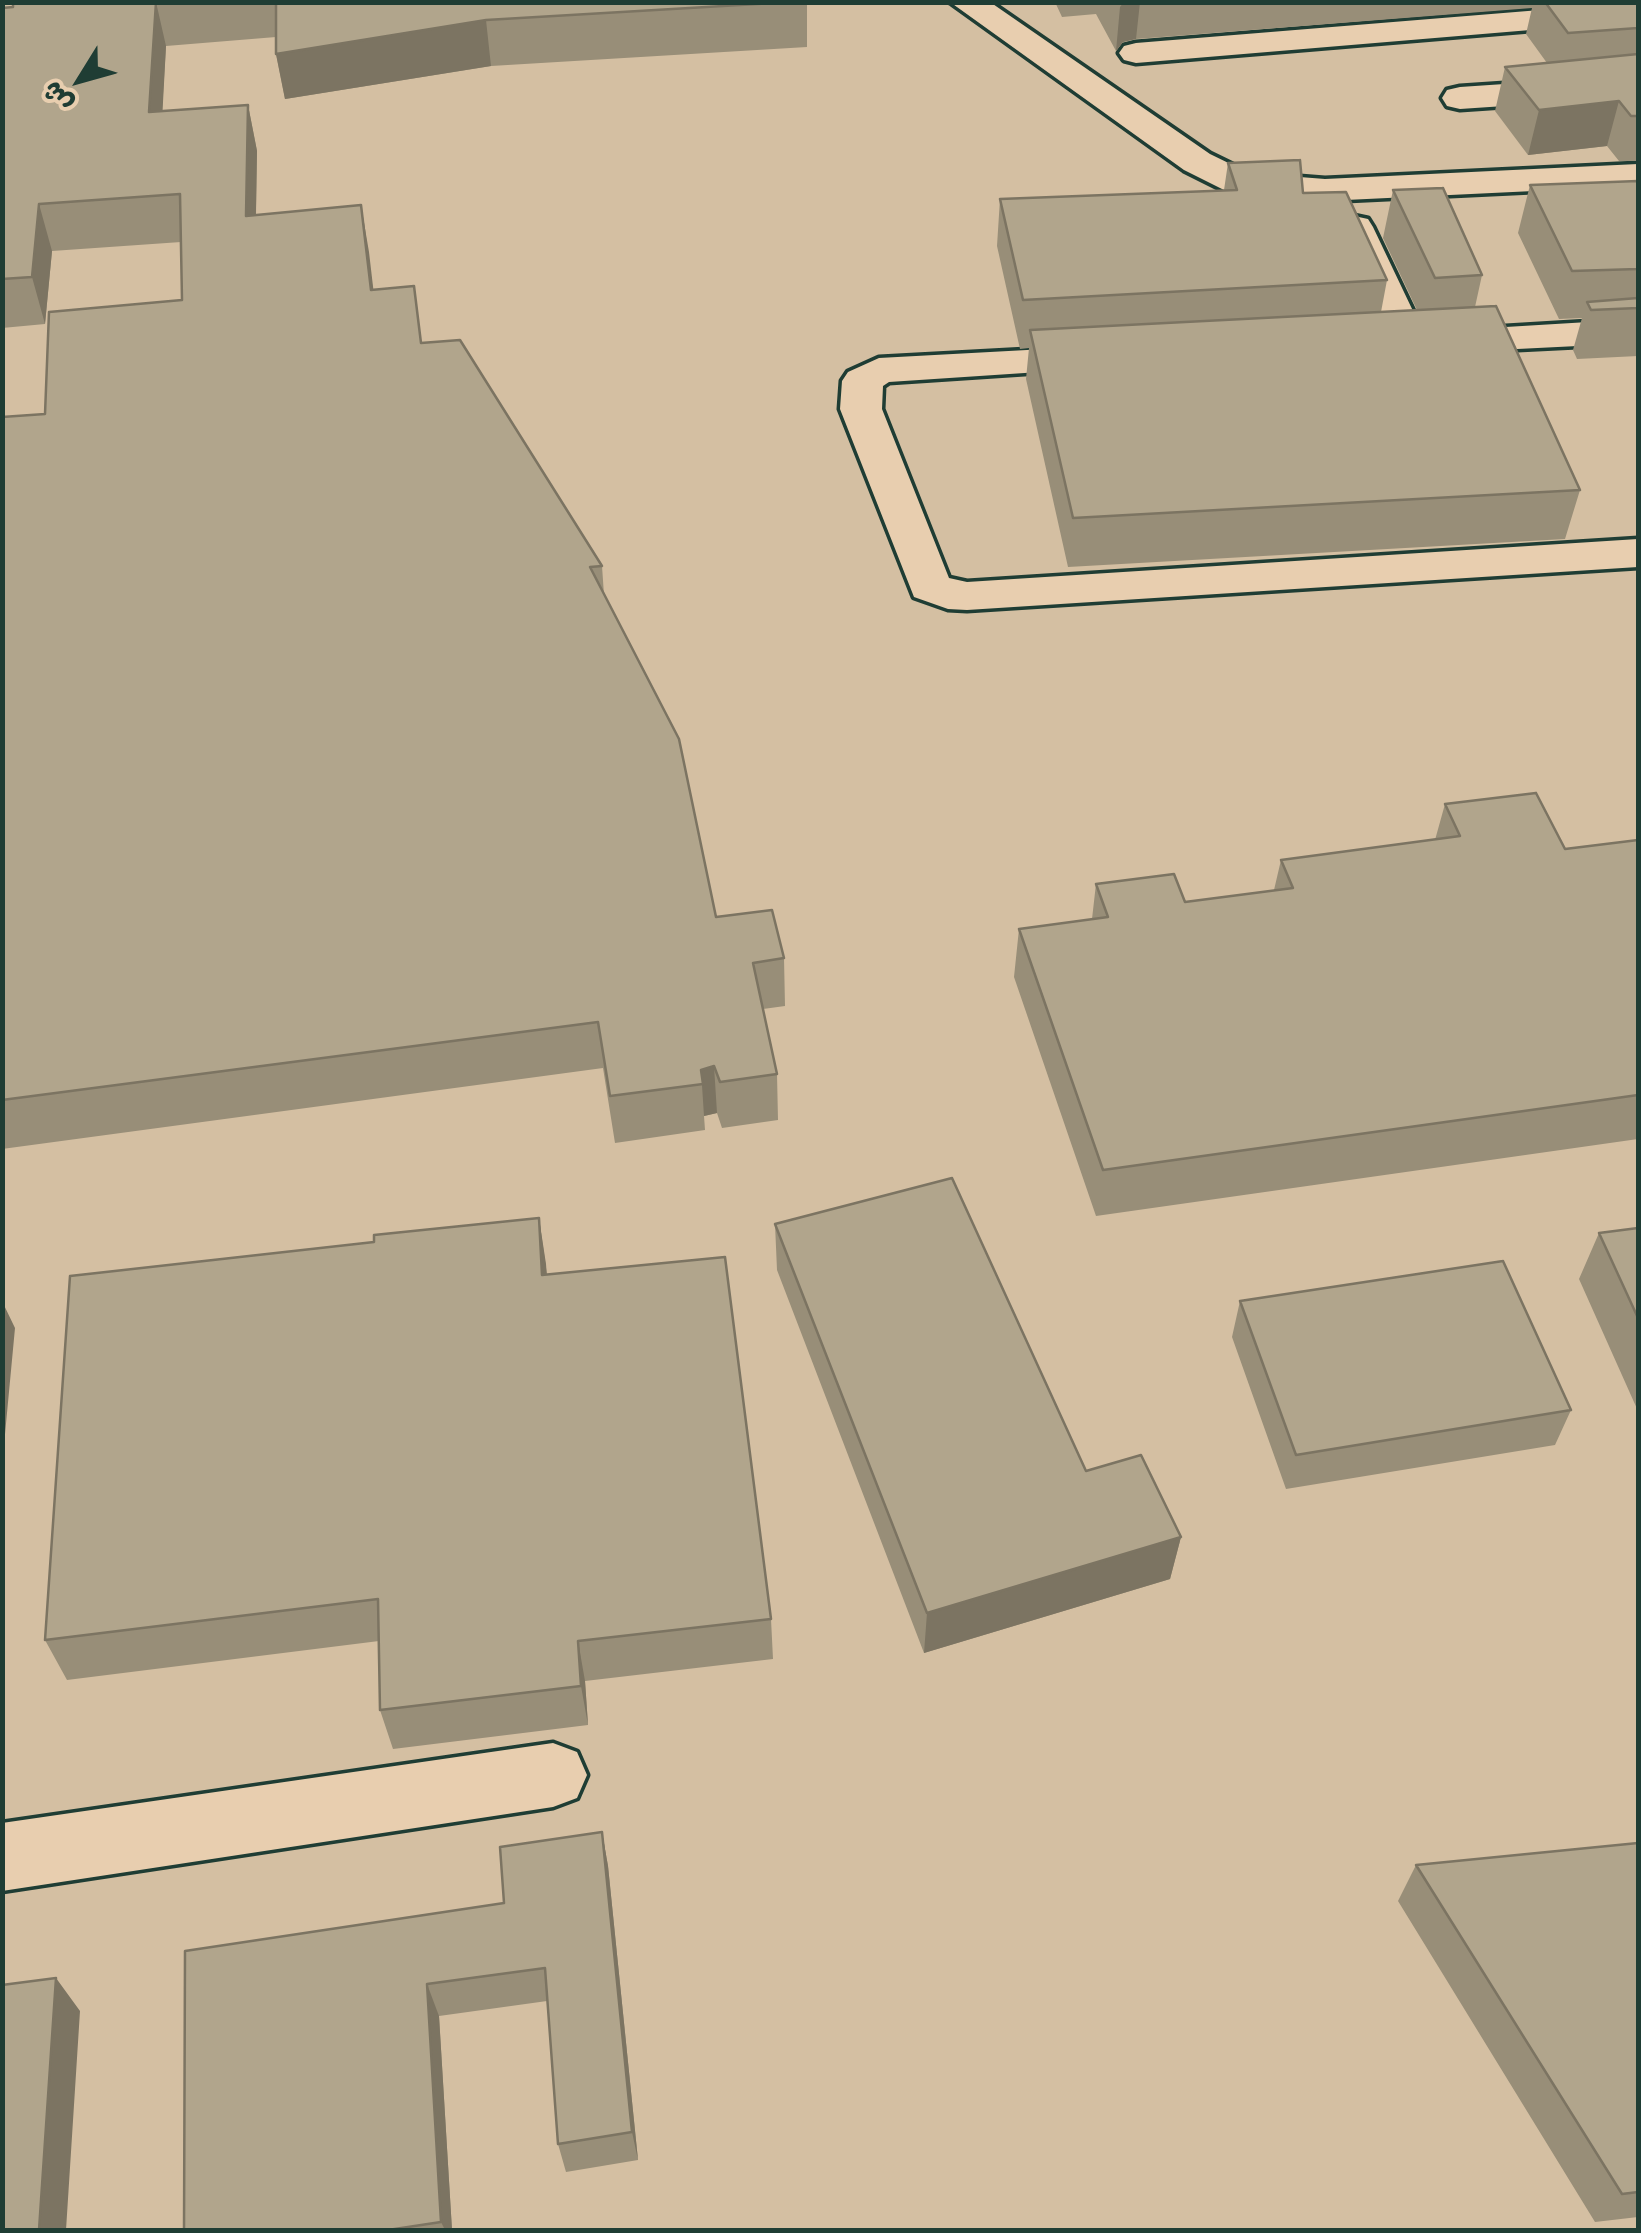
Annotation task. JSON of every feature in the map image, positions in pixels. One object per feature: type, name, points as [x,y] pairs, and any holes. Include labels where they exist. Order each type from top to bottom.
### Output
[{"type":"street","points":[[967,2],[1218,175],[1266,189],[1337,190],[1638,175]]},
{"type":"street","points":[[1136,54],[1638,11]]},
{"type":"street","points":[[1460,98],[1638,86]]},
{"type":"street","points":[[1337,190],[1388,344],[1638,331]]},
{"type":"street","points":[[1133,357],[878,370],[864,381],[861,408],[930,587],[948,596],[967,596],[1638,553]]},
{"type":"street","points":[[2,1857],[553,1775]]},
{"type":"shaded area","points":[[3,3],[1638,3],[1638,2230],[3,2230]]},
{"type":"building","points":[[13,2],[156,2],[149,112],[248,105],[246,216],[361,205],[371,290],[414,286],[421,343],[460,340],[602,566],[590,567],[679,739],[716,917],[772,910],[784,958],[753,963],[777,1074],[720,1082],[714,1066],[701,1070],[703,1084],[610,1096],[598,1022],[2,1100],[2,417],[45,414],[49,312],[182,300],[180,194],[39,204],[32,277],[2,279],[2,8],[13,7]]},
{"type":"building","points":[[276,2],[791,2],[486,20],[276,54]]},
{"type":"building","points":[[1545,2],[1638,2],[1638,28],[1568,33]]},
{"type":"building","points":[[1638,54],[1638,116],[1631,116],[1619,101],[1539,110],[1505,67]]},
{"type":"building","points":[[1300,160],[1303,193],[1346,192],[1387,280],[1023,300],[1000,199],[1237,190],[1228,163]]},
{"type":"building","points":[[1638,181],[1638,269],[1572,271],[1530,185]]},
{"type":"building","points":[[1443,188],[1482,275],[1435,278],[1393,190]]},
{"type":"building","points":[[1638,298],[1638,308],[1591,310],[1587,302]]},
{"type":"building","points":[[1496,306],[1580,490],[1073,518],[1030,330]]},
{"type":"building","points":[[1536,793],[1565,849],[1638,840],[1638,1095],[1103,1170],[1019,929],[1108,917],[1096,884],[1174,874],[1185,902],[1293,888],[1281,860],[1460,836],[1445,804]]},
{"type":"building","points":[[952,1178],[1086,1471],[1141,1455],[1181,1537],[927,1613],[775,1224]]},
{"type":"building","points":[[539,1218],[542,1275],[725,1257],[771,1619],[578,1641],[581,1686],[380,1710],[378,1599],[45,1640],[70,1276],[374,1242],[374,1235]]},
{"type":"building","points":[[1638,1228],[1638,1318],[1599,1233]]},
{"type":"building","points":[[1503,1261],[1571,1410],[1296,1455],[1240,1301]]},
{"type":"building","points":[[602,1832],[632,2132],[558,2144],[545,1968],[427,1984],[441,2222],[388,2230],[184,2230],[185,1951],[504,1903],[500,1847]]},
{"type":"building","points":[[1638,1843],[1638,2192],[1622,2194],[1416,1865]]},
{"type":"building","points":[[56,1978],[39,2230],[2,2230],[2,1985]]}]
